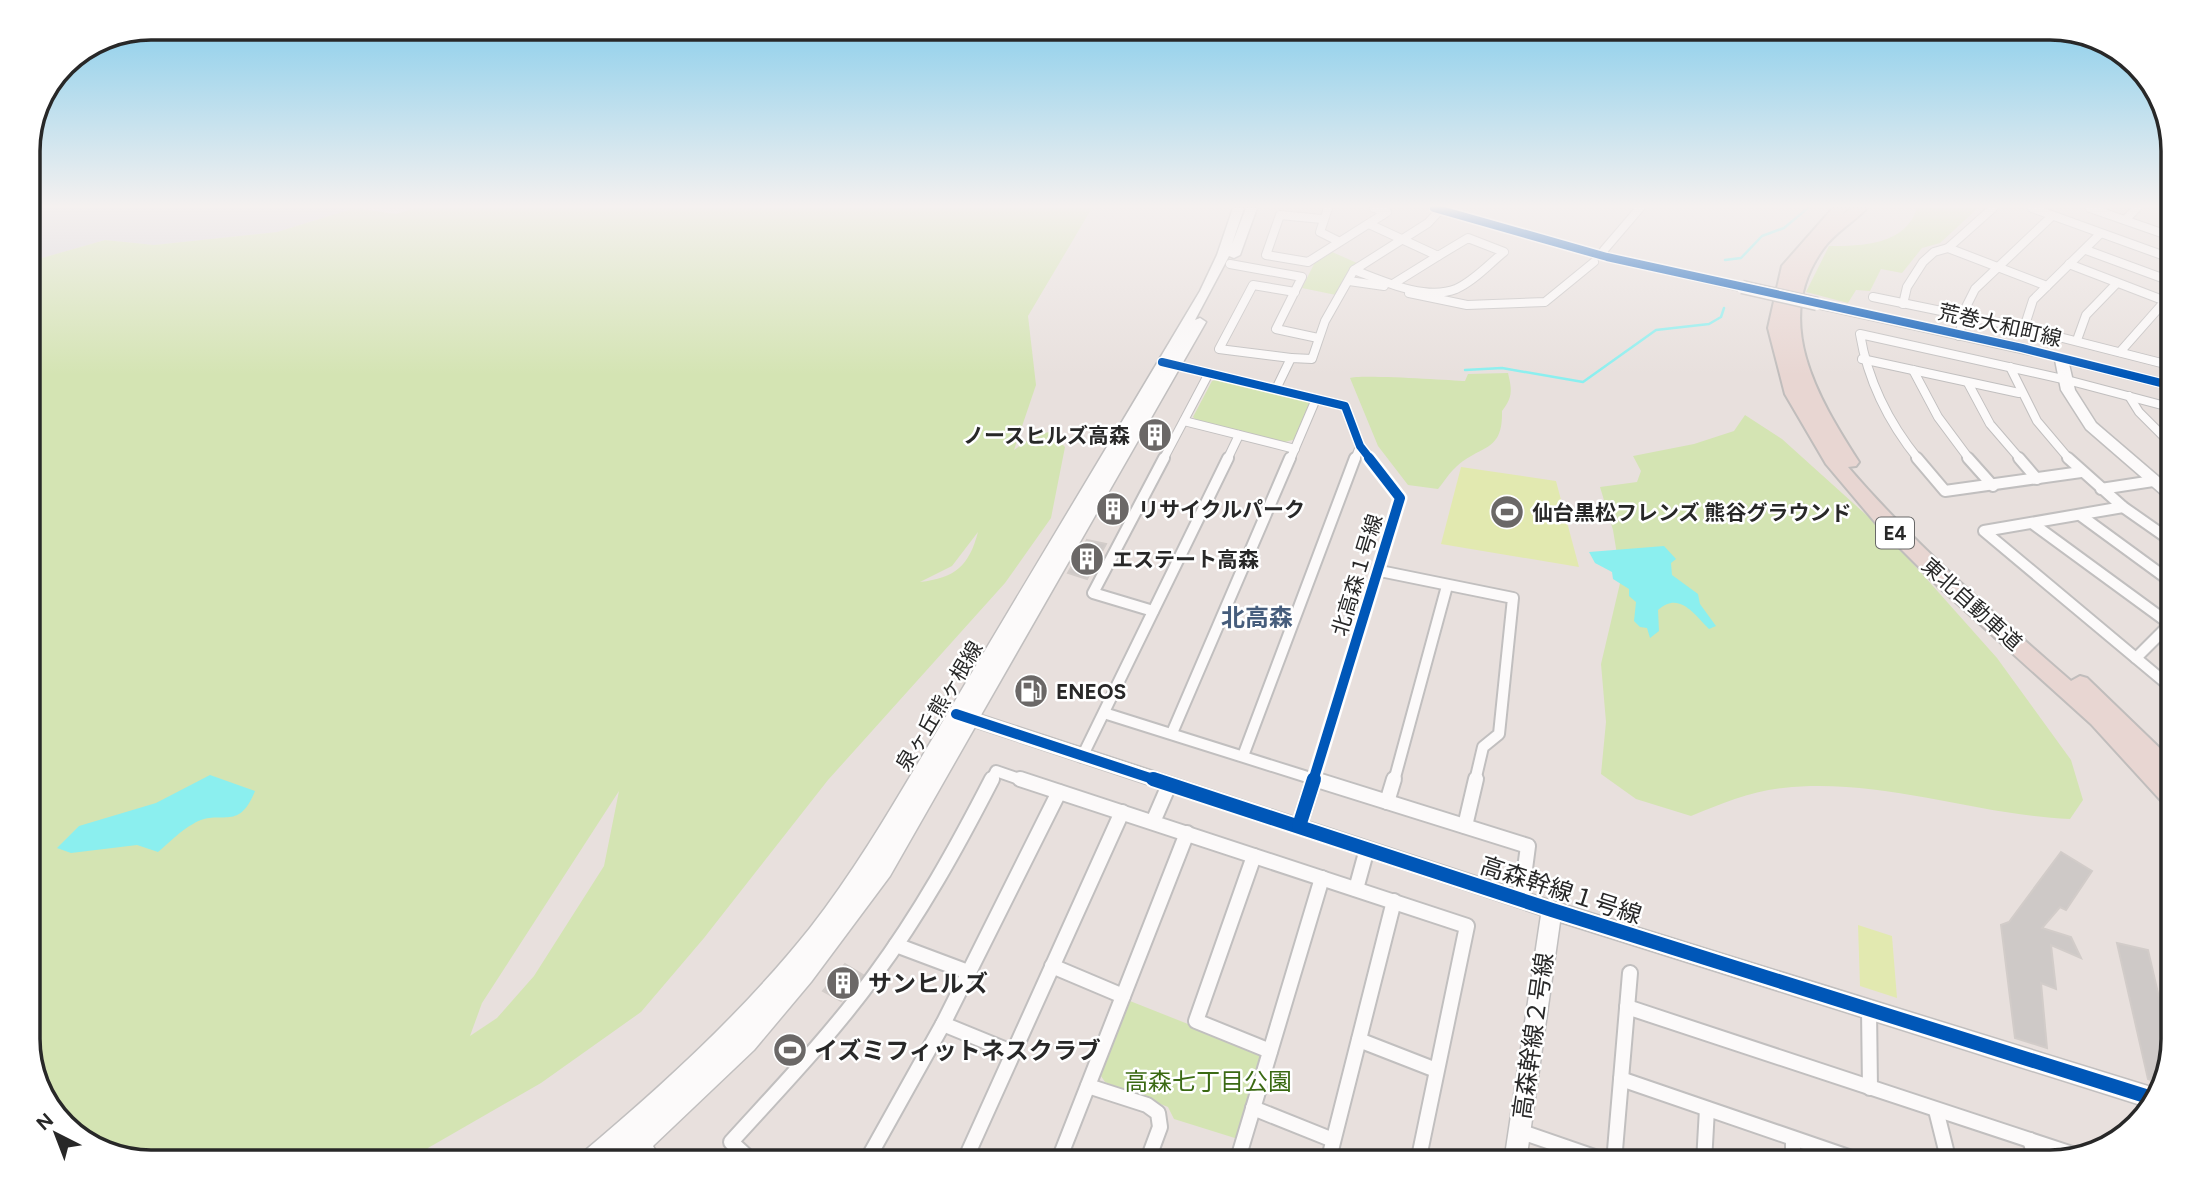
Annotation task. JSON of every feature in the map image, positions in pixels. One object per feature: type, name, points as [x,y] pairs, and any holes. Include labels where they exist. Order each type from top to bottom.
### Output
[{"type":"highway","name":"東北自動車道","points":[[1792,264],[1780,286],[1776,338],[1783,370],[1799,409],[1830,457],[1885,523],[2098,718],[2161,785]]},
{"type":"highway","name":"東北自動車道","points":[[1808,264],[1798,283],[1792,316],[1792,337],[1801,375],[1816,410],[1846,457],[1899,519],[2090,692],[2161,763]]},
{"type":"street","name":"泉ヶ丘熊ヶ根線","points":[[1169,364],[1219,264]]},
{"type":"street","name":"泉ヶ丘熊ヶ根線","points":[[639,1146],[723,1039],[795,961],[878,845],[964,716],[1230,264]]},
{"type":"street","points":[[1230,264],[1302,277]]},
{"type":"street","points":[[1307,264],[1276,329],[1318,338]]},
{"type":"street","points":[[1295,292],[1253,285],[1219,349],[1312,359],[1318,338],[1354,270],[1365,264]]},
{"type":"street","points":[[1393,284],[1426,264]]},
{"type":"street","points":[[1354,270],[1393,284],[1444,292],[1457,288],[1489,264]]},
{"type":"street","points":[[1349,281],[1386,286],[1461,305],[1503,305],[1526,300],[1545,302],[1592,264]]},
{"type":"street","name":"荒巻大和町線","points":[[1635,264],[2061,358],[2161,383]]},
{"type":"street","points":[[1903,304],[1907,287],[1922,264]]},
{"type":"street","points":[[1989,264],[2047,286]]},
{"type":"street","points":[[1959,335],[1961,316],[1974,289],[1998,264]]},
{"type":"street","points":[[2024,328],[2033,300],[2069,264],[2161,299]]},
{"type":"street","points":[[2123,264],[2161,278]]},
{"type":"street","points":[[2077,340],[2083,319],[2096,302],[2117,283]]},
{"type":"street","points":[[1873,297],[2077,340],[2161,363]]},
{"type":"street","points":[[2120,352],[2161,310]]},
{"type":"street","points":[[2081,472],[1945,491],[1921,464],[1883,412],[1862,359],[1860,334],[2067,380],[2161,405]]},
{"type":"street","points":[[1276,389],[1291,358]]},
{"type":"street","points":[[2061,358],[2068,390],[2091,426],[2161,487]]},
{"type":"street","points":[[1862,359],[2019,393]]},
{"type":"street","name":"北高森１号線","points":[[1169,364],[1345,406],[1360,446],[1400,498],[1380,571],[1299,826]]},
{"type":"street","points":[[2010,367],[2019,393],[2038,422],[2081,472],[2123,507],[2161,534]]},
{"type":"street","points":[[1913,370],[1942,426],[1993,486]]},
{"type":"street","points":[[1153,611],[1093,593],[1209,373]]},
{"type":"street","points":[[1968,383],[1990,424],[2037,479]]},
{"type":"street","points":[[2129,396],[2139,412],[2161,434]]},
{"type":"street","points":[[1172,733],[1316,399]]},
{"type":"street","points":[[1184,421],[1295,449]]},
{"type":"street","points":[[2157,430],[2161,431]]},
{"type":"street","points":[[1082,757],[1239,435]]},
{"type":"street","points":[[1243,756],[1360,446]]},
{"type":"street","points":[[2101,489],[2153,481]]},
{"type":"street","points":[[2123,507],[1984,531],[2161,679]]},
{"type":"street","points":[[2080,515],[2161,574]]},
{"type":"street","points":[[2032,523],[2114,586],[2161,615]]},
{"type":"street","points":[[1380,571],[1513,598],[1499,734],[1483,747],[1465,826]]},
{"type":"street","points":[[1387,802],[1416,707],[1447,586]]},
{"type":"street","points":[[2136,658],[2161,633]]},
{"type":"street","points":[[1104,713],[1528,846],[1521,900]]},
{"type":"street","name":"高森幹線１号線","points":[[964,716],[1552,910],[2145,1096]]},
{"type":"street","points":[[740,1150],[731,1142],[852,1005],[896,945],[952,857],[996,771],[1467,926],[1420,1150]]},
{"type":"street","points":[[1153,822],[1169,785]]},
{"type":"street","points":[[873,1150],[943,1024],[1059,792]]},
{"type":"street","points":[[970,1150],[1122,812]]},
{"type":"street","points":[[1063,1150],[1187,833]]},
{"type":"street","points":[[1356,889],[1367,849]]},
{"type":"street","points":[[1254,856],[1196,1021],[1270,1051]]},
{"type":"street","points":[[1241,1150],[1322,878]]},
{"type":"street","points":[[1331,1150],[1394,901]]},
{"type":"street","name":"高森幹線２号線","points":[[1517,1150],[1552,910]]},
{"type":"street","points":[[896,945],[968,972]]},
{"type":"street","points":[[1052,967],[1123,996]]},
{"type":"street","points":[[1612,1150],[1630,973]]},
{"type":"street","points":[[1627,1007],[2059,1149]]},
{"type":"street","points":[[1869,1009],[1870,1088]]},
{"type":"street","points":[[943,1024],[1014,1053]]},
{"type":"street","points":[[1359,1040],[1436,1070]]},
{"type":"street","points":[[1621,1079],[1826,1150]]},
{"type":"street","points":[[1088,1086],[1147,1105],[1158,1113],[1160,1127],[1151,1150]]},
{"type":"street","points":[[1253,1108],[1333,1140]]},
{"type":"street","points":[[1705,1150],[1707,1110]]},
{"type":"street","points":[[1936,1110],[1946,1150]]},
{"type":"street","points":[[1520,1131],[1576,1150]]},
{"type":"street","points":[[1793,1139],[1793,1150]]},
{"type":"street","points":[[2030,1140],[2033,1150]]},
{"type":"green space","points":[[40,264],[1059,264],[1028,316],[1036,385],[1014,450],[1037,434],[1050,432],[1065,447],[1051,518],[1005,583],[828,780],[704,938],[641,1012],[541,1083],[427,1150],[130,1148],[91,1132],[91,1099],[58,1099],[46,1074],[40,1046]],"holes":[[[978,532],[965,562],[951,573],[920,582],[952,566]],[[619,791],[604,866],[534,976],[497,1018],[470,1036],[482,1003]]]},
{"type":"green space","points":[[1314,264],[1357,264],[1336,295],[1302,288]]},
{"type":"green space","points":[[1820,264],[1910,264],[1902,273],[1881,269],[1870,291],[1856,290],[1848,303],[1806,292]]},
{"type":"green space","points":[[1508,373],[1511,393],[1502,411],[1499,434],[1489,446],[1456,467],[1438,489],[1408,485],[1378,446],[1350,378],[1465,381],[1468,374]]},
{"type":"green space","points":[[1219,379],[1307,398],[1311,403],[1296,439],[1285,442],[1197,421],[1193,417],[1212,381]]},
{"type":"green space","points":[[1745,415],[1782,439],[1883,530],[1997,658],[2071,760],[2083,800],[2070,819],[1998,811],[1891,792],[1819,786],[1759,792],[1691,816],[1636,799],[1601,774],[1606,722],[1601,664],[1621,579],[1613,530],[1600,487],[1637,482],[1641,471],[1633,456],[1694,444],[1734,431]]},
{"type":"green space","name":"仙台黒松フレンズ 熊谷グラウンド","points":[[1461,467],[1556,481],[1579,567],[1441,544]]},
{"type":"green space","points":[[1858,925],[1892,936],[1897,998],[1860,986]]},
{"type":"green space","name":"高森七丁目公園","points":[[1130,1001],[1256,1051],[1263,1061],[1238,1139],[1174,1119],[1168,1107],[1105,1082],[1099,1073]]},
{"type":"water","points":[[1664,546],[1676,559],[1671,563],[1672,575],[1698,594],[1700,604],[1716,626],[1709,629],[1692,611],[1673,603],[1658,610],[1659,631],[1650,638],[1647,628],[1640,627],[1634,621],[1636,602],[1629,596],[1629,589],[1613,579],[1612,572],[1595,563],[1589,552]]},
{"type":"water","points":[[210,775],[255,791],[242,812],[235,816],[203,819],[158,852],[137,845],[71,853],[57,848],[79,826],[156,803]]},
{"type":"building","name":"ノースヒルズ高森","points":[[1152,427],[1166,429],[1158,444],[1145,441]]},
{"type":"building","name":"リサイクルパーク","points":[[1111,498],[1126,501],[1114,520],[1100,516]]},
{"type":"building","name":"エステート高森","points":[[1087,540],[1106,544],[1087,579],[1068,573]]},
{"type":"building","points":[[2061,852],[2092,871],[2066,910],[2060,907],[2042,928],[2071,937],[2081,958],[2051,945],[2056,989],[2041,983],[2047,1048],[2015,1038],[2001,925],[2009,922]]},
{"type":"building","points":[[2117,943],[2148,950],[2161,1006],[2159,1060],[2152,1081],[2148,1079]]},
{"type":"building","name":"サンヒルズ","points":[[845,964],[863,975],[841,1001],[823,991]]},
{"type":"waterway","points":[[1465,370],[1502,368],[1583,382],[1656,330],[1709,324],[1721,317],[1724,308]]},
{"type":"cycle path","points":[[1637,264],[2022,348],[2161,383]]},
{"type":"cycle path","points":[[1162,362],[1345,406],[1360,446],[1400,498],[1380,571],[1299,826]]},
{"type":"cycle path","points":[[956,714],[1552,910],[2145,1096]]},
{"type":"place","name":"ノースヒルズ高森","points":[[1155,435]]},
{"type":"place","name":"リサイクルパーク","points":[[1113,509]]},
{"type":"place","name":"仙台黒松フレンズ 熊谷グラウンド","points":[[1507,512]]},
{"type":"place","name":"エステート高森","points":[[1087,559]]},
{"type":"place","name":"ENEOS","points":[[1031,691]]},
{"type":"place","name":"サンヒルズ","points":[[843,983]]},
{"type":"place","name":"イズミフィットネスクラブ","points":[[790,1050]]},
{"type":"district","name":"北高森","points":[[1257,617]]}]
